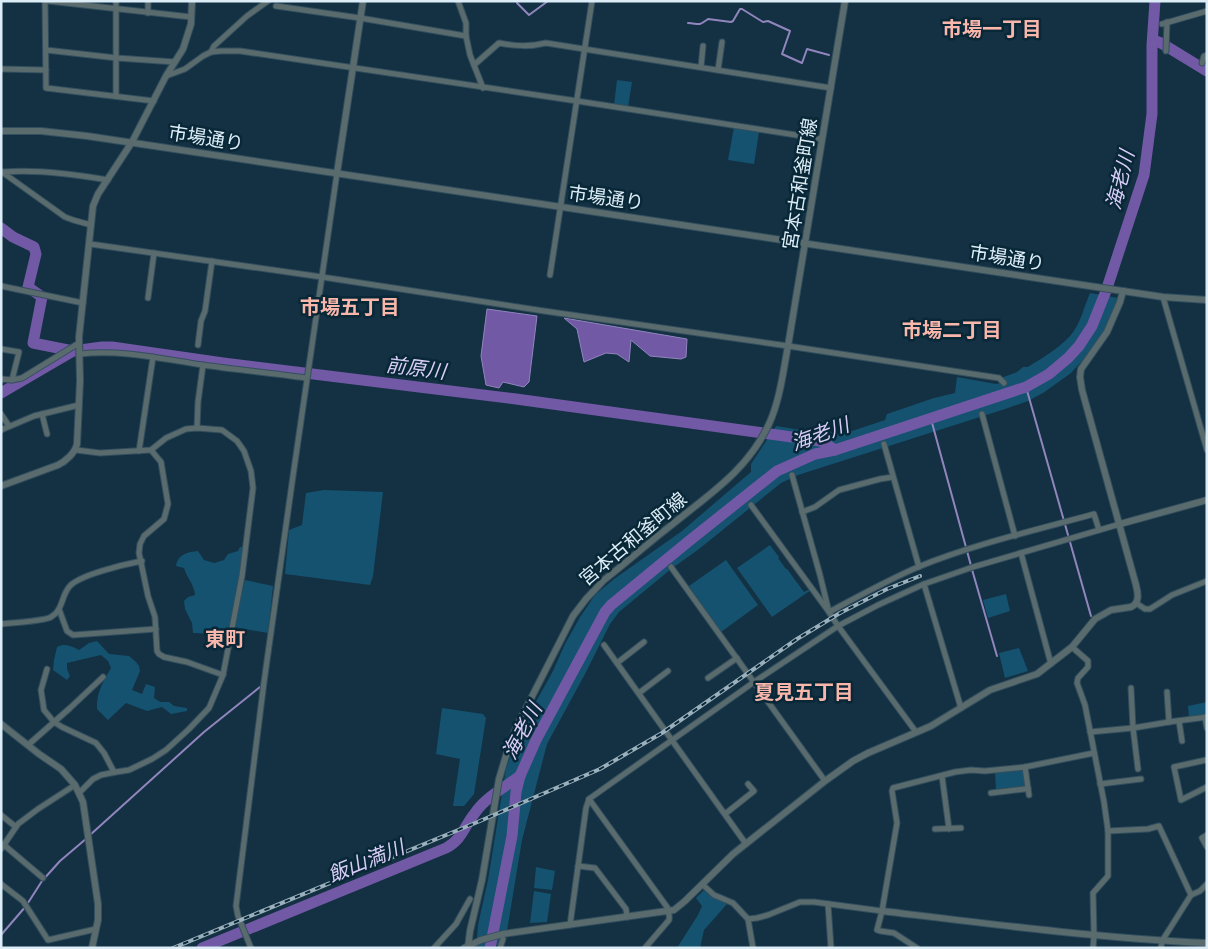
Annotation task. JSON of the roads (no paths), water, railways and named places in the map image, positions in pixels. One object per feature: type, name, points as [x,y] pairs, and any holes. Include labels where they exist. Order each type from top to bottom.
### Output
[{"type":"street","points":[[154,101],[46,88],[47,1],[192,17]]},
{"type":"street","points":[[116,1],[116,96]]},
{"type":"street","points":[[148,1],[148,13]]},
{"type":"street","points":[[1,486],[63,463],[76,450],[80,380],[79,349],[93,206],[98,194],[132,142],[186,40],[192,17],[192,1]]},
{"type":"street","points":[[211,52],[214,46],[247,16],[268,1]]},
{"type":"street","points":[[251,948],[236,906],[264,682],[306,377],[362,1]]},
{"type":"street","points":[[458,1],[466,22],[466,36],[470,55],[483,88]]},
{"type":"street","points":[[550,275],[592,1]]},
{"type":"street","name":"宮本古和釜町線","points":[[466,947],[482,880],[497,788],[511,739],[573,616],[604,580],[728,480],[752,452],[772,415],[788,346],[845,1]]},
{"type":"street","points":[[276,6],[466,36]]},
{"type":"street","points":[[1166,50],[1165,23],[1207,11]]},
{"type":"street","points":[[718,70],[722,42]]},
{"type":"street","points":[[474,65],[499,43],[524,47],[546,43],[831,88]]},
{"type":"street","points":[[700,67],[703,46]]},
{"type":"street","points":[[46,50],[175,62]]},
{"type":"street","points":[[166,76],[185,68],[211,52],[240,51],[822,139]]},
{"type":"street","points":[[1202,63],[1204,56],[1207,55]]},
{"type":"street","points":[[1,70],[46,70]]},
{"type":"street","name":"市場通り","points":[[1,131],[41,131],[132,142],[1113,290],[1163,297],[1207,300]]},
{"type":"street","points":[[2,172],[70,174],[108,180]]},
{"type":"street","points":[[2,172],[65,217],[92,225]]},
{"type":"street","points":[[90,244],[999,378],[1004,383]]},
{"type":"street","points":[[148,298],[154,253]]},
{"type":"street","points":[[198,345],[212,261]]},
{"type":"street","points":[[1,286],[83,303]]},
{"type":"street","points":[[466,947],[486,938],[674,910],[726,860],[824,781],[860,757],[931,726],[990,690],[1037,674],[1072,647],[1095,619],[1107,611],[1131,607],[1136,603],[1138,591],[1080,377],[1081,369],[1107,332],[1123,291]]},
{"type":"street","points":[[1163,297],[1207,450]]},
{"type":"street","points":[[1,349],[18,352],[12,380]]},
{"type":"street","points":[[1,379],[12,380],[22,378],[79,349],[306,377]]},
{"type":"street","points":[[139,451],[153,357]]},
{"type":"street","points":[[198,428],[198,402],[203,365]]},
{"type":"street","points":[[1,430],[34,416],[79,405]]},
{"type":"street","points":[[1,414],[9,426]]},
{"type":"street","points":[[42,414],[47,434]]},
{"type":"street","points":[[982,414],[1015,536]]},
{"type":"street","points":[[76,450],[100,453],[151,450],[166,438],[186,430],[198,428],[222,430],[237,441],[244,450],[251,471],[253,488],[242,576],[223,675],[209,708],[166,750],[152,760],[129,770],[101,775],[79,793]]},
{"type":"street","points":[[884,444],[919,567]]},
{"type":"street","points":[[151,450],[162,462],[168,504],[164,519],[144,536],[140,544],[139,553],[148,596],[155,617],[157,651],[164,657],[187,662],[223,675]]},
{"type":"street","points":[[792,475],[829,612]]},
{"type":"street","points":[[802,512],[815,507],[839,490],[893,476]]},
{"type":"street","points":[[570,925],[586,808],[589,799],[754,682],[838,626],[924,584],[1021,552],[1207,500]]},
{"type":"street","points":[[751,505],[916,732]]},
{"type":"street","points":[[829,612],[919,567],[970,549],[1094,514],[1099,530]]},
{"type":"street","points":[[1021,552],[1051,664]]},
{"type":"street","points":[[1,624],[49,618],[58,612],[69,587],[79,580],[126,564],[142,561]]},
{"type":"street","points":[[671,567],[824,781]]},
{"type":"street","points":[[1136,603],[1145,609],[1150,608],[1172,595],[1207,581]]},
{"type":"street","points":[[924,584],[961,708]]},
{"type":"street","points":[[59,609],[67,631],[73,635],[156,629]]},
{"type":"street","points":[[617,663],[644,642]]},
{"type":"street","points":[[604,645],[746,844]]},
{"type":"street","points":[[1072,647],[1088,662],[1088,667],[1078,678],[1077,683],[1085,705],[1108,831],[1108,876],[1093,893],[1093,948]]},
{"type":"street","points":[[708,678],[737,658]]},
{"type":"street","points":[[47,669],[41,690],[44,710],[54,722],[72,733],[96,743],[104,753],[114,772]]},
{"type":"street","points":[[639,694],[668,671]]},
{"type":"street","points":[[28,746],[103,676]]},
{"type":"street","points":[[1131,688],[1138,769]]},
{"type":"street","points":[[1167,692],[1169,722]]},
{"type":"street","points":[[1090,732],[1133,728],[1206,717],[1207,728]]},
{"type":"street","points":[[1179,721],[1182,741]]},
{"type":"street","points":[[1,724],[28,746],[61,768],[75,785],[83,802],[98,912],[92,948]]},
{"type":"street","points":[[917,948],[894,933],[877,930],[897,823],[893,788],[956,772],[1026,766],[1094,753]]},
{"type":"street","points":[[1207,760],[1174,767],[1182,800],[1207,787]]},
{"type":"street","points":[[1026,766],[1029,795]]},
{"type":"street","points":[[942,776],[949,829]]},
{"type":"street","points":[[1100,784],[1141,779]]},
{"type":"street","points":[[725,814],[754,791],[748,784]]},
{"type":"street","points":[[43,878],[3,847],[18,824],[75,785]]},
{"type":"street","points":[[991,793],[1025,790],[1028,788]]},
{"type":"street","points":[[589,799],[669,912],[669,920],[644,948]]},
{"type":"street","points":[[1,815],[16,827]]},
{"type":"street","points":[[1108,831],[1148,829],[1159,826],[1191,895]]},
{"type":"street","points":[[935,829],[961,828]]},
{"type":"street","points":[[1207,835],[1202,838],[1207,847]]},
{"type":"street","points":[[578,866],[595,868],[626,909],[627,917]]},
{"type":"street","points":[[1,884],[22,901],[48,940],[96,930]]},
{"type":"street","points":[[702,884],[714,895],[733,903],[748,919],[754,948]]},
{"type":"street","points":[[1161,944],[1191,895],[1200,891],[1207,884]]},
{"type":"street","points":[[434,948],[456,924],[470,899]]},
{"type":"street","points":[[748,919],[768,915],[800,902],[814,902],[1161,944],[1207,943]]},
{"type":"street","points":[[828,904],[831,948]]},
{"type":"street","points":[[500,948],[501,937]]},
{"type":"waterway","points":[[517,3],[529,15],[548,1]]},
{"type":"waterway","name":"海老川","points":[[490,948],[512,836],[516,792],[520,776],[536,740],[605,612],[611,605],[777,471],[815,454],[835,450],[1026,387],[1049,374],[1079,346],[1092,326],[1106,291],[1144,175],[1152,114],[1152,45],[1155,1]]},
{"type":"waterway","points":[[688,23],[699,24],[708,19],[731,22],[740,9],[742,9],[763,22],[768,21],[790,31],[782,54],[802,63],[807,49],[829,55]]},
{"type":"waterway","points":[[1153,40],[1207,71]]},
{"type":"waterway","points":[[1,228],[13,237],[34,247],[36,254],[28,287],[42,297],[33,343],[73,351]]},
{"type":"waterway","name":"前原川","points":[[1,393],[73,351],[112,347],[223,363],[516,399],[821,441],[835,450]]},
{"type":"waterway","points":[[1026,387],[1091,616]]},
{"type":"waterway","points":[[931,419],[997,656]]},
{"type":"waterway","points":[[90,835],[204,732],[260,687]]},
{"type":"waterway","name":"飯山満川","points":[[202,948],[446,848],[456,841],[479,807],[520,776]]},
{"type":"waterway","points":[[1,935],[26,906],[42,881],[60,861],[87,838]]},
{"type":"railway","points":[[173,948],[480,821],[600,769],[662,733],[797,639],[840,613],[887,589],[920,576]]},
{"type":"district","name":"市場一丁目","points":[[992,29]]},
{"type":"district","name":"市場五丁目","points":[[350,307]]},
{"type":"district","name":"市場二丁目","points":[[952,330]]},
{"type":"district","name":"東町","points":[[225,639]]},
{"type":"district","name":"夏見五丁目","points":[[804,692]]}]
